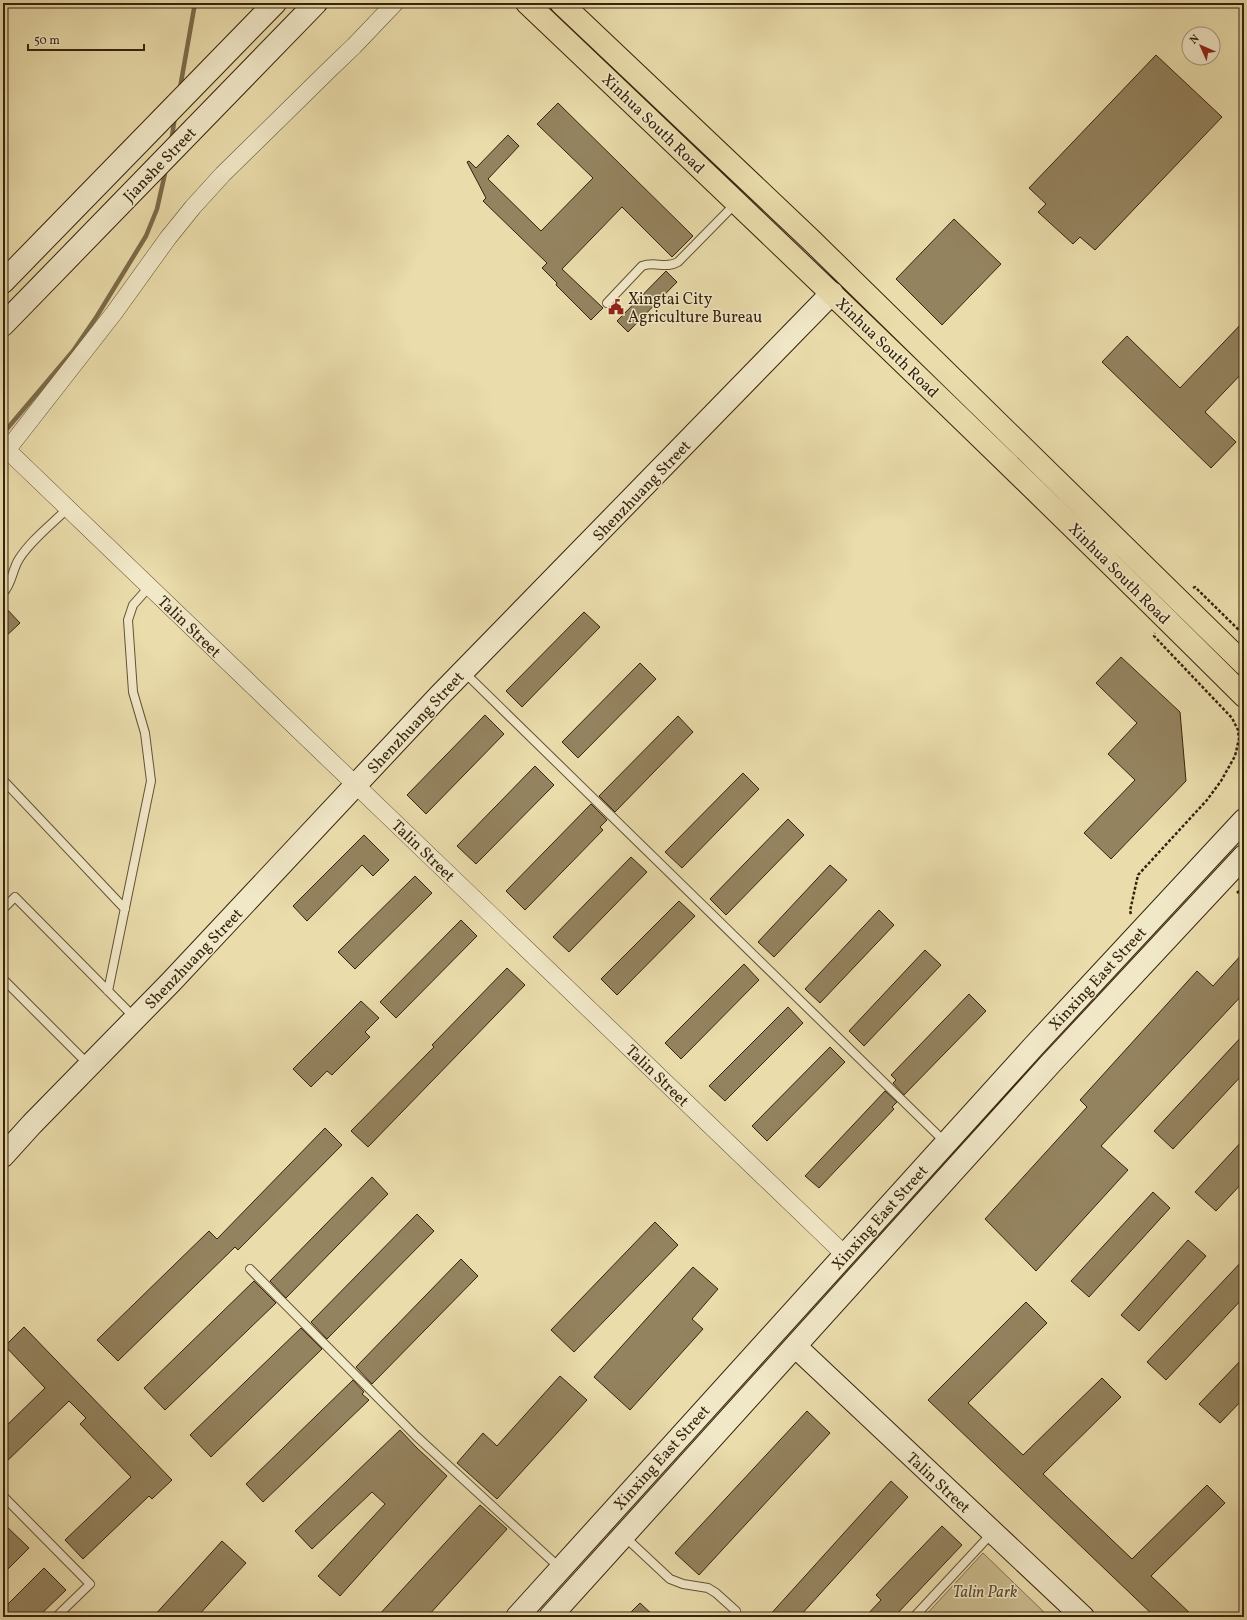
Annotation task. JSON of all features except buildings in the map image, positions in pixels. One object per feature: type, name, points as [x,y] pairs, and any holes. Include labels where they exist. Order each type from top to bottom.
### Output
[{"type":"main road","name":"Xinhua South Road","points":[[527,3],[832,293],[1161,613],[1244,696]]},
{"type":"main road","name":"Xinhua South Road","points":[[561,3],[810,239],[1244,664]]},
{"type":"street","name":"Jianshe Street","points":[[3,282],[275,3]]},
{"type":"street","name":"Jianshe Street","points":[[3,325],[316,3]]},
{"type":"street","points":[[5,448],[109,320],[168,238],[193,208],[223,174],[354,46],[395,3]]},
{"type":"street","name":"Shenzhuang Street","points":[[3,1156],[463,671],[832,293]]},
{"type":"street","name":"Talin Street","points":[[5,448],[845,1255]]},
{"type":"street","name":"Xinxing East Street","points":[[517,1617],[946,1143],[1244,820]]},
{"type":"street","name":"Xinxing East Street","points":[[550,1617],[1051,1063],[1244,856]]},
{"type":"street","name":"Talin Street","points":[[795,1346],[1083,1617]]},
{"type":"lane","points":[[607,303],[642,266],[650,263],[664,266],[672,265],[678,262],[737,202]]},
{"type":"lane","points":[[3,593],[7,589],[19,559],[30,545],[67,509]]},
{"type":"lane","points":[[108,991],[151,780],[145,733],[133,692],[128,620],[133,605],[149,588]]},
{"type":"lane","points":[[463,671],[946,1143]]},
{"type":"lane","points":[[3,780],[125,909]]},
{"type":"lane","points":[[3,909],[14,897],[135,1018]]},
{"type":"lane","points":[[3,980],[89,1065]]},
{"type":"lane","points":[[250,1269],[416,1436],[560,1569]]},
{"type":"lane","points":[[3,1496],[90,1584],[56,1617]]},
{"type":"lane","points":[[914,1617],[993,1532]]},
{"type":"lane","points":[[623,1536],[670,1580],[708,1588],[716,1593],[736,1611]]},
{"type":"path","points":[[1139,933],[1130,911],[1138,874],[1206,800],[1221,781],[1235,756],[1239,739],[1238,730],[1232,718],[1154,636],[1161,613]]},
{"type":"green space","name":"Talin Park","points":[[983,1553],[1049,1617],[924,1617]]},
{"type":"waterway","points":[[180,88],[195,3]]},
{"type":"waterway","points":[[171,142],[175,117]]},
{"type":"waterway","points":[[6,430],[73,351],[97,316],[146,236],[157,209],[166,169]]},
{"type":"place","name":"Xingtai City Agriculture Bureau","points":[[616,307]]}]
